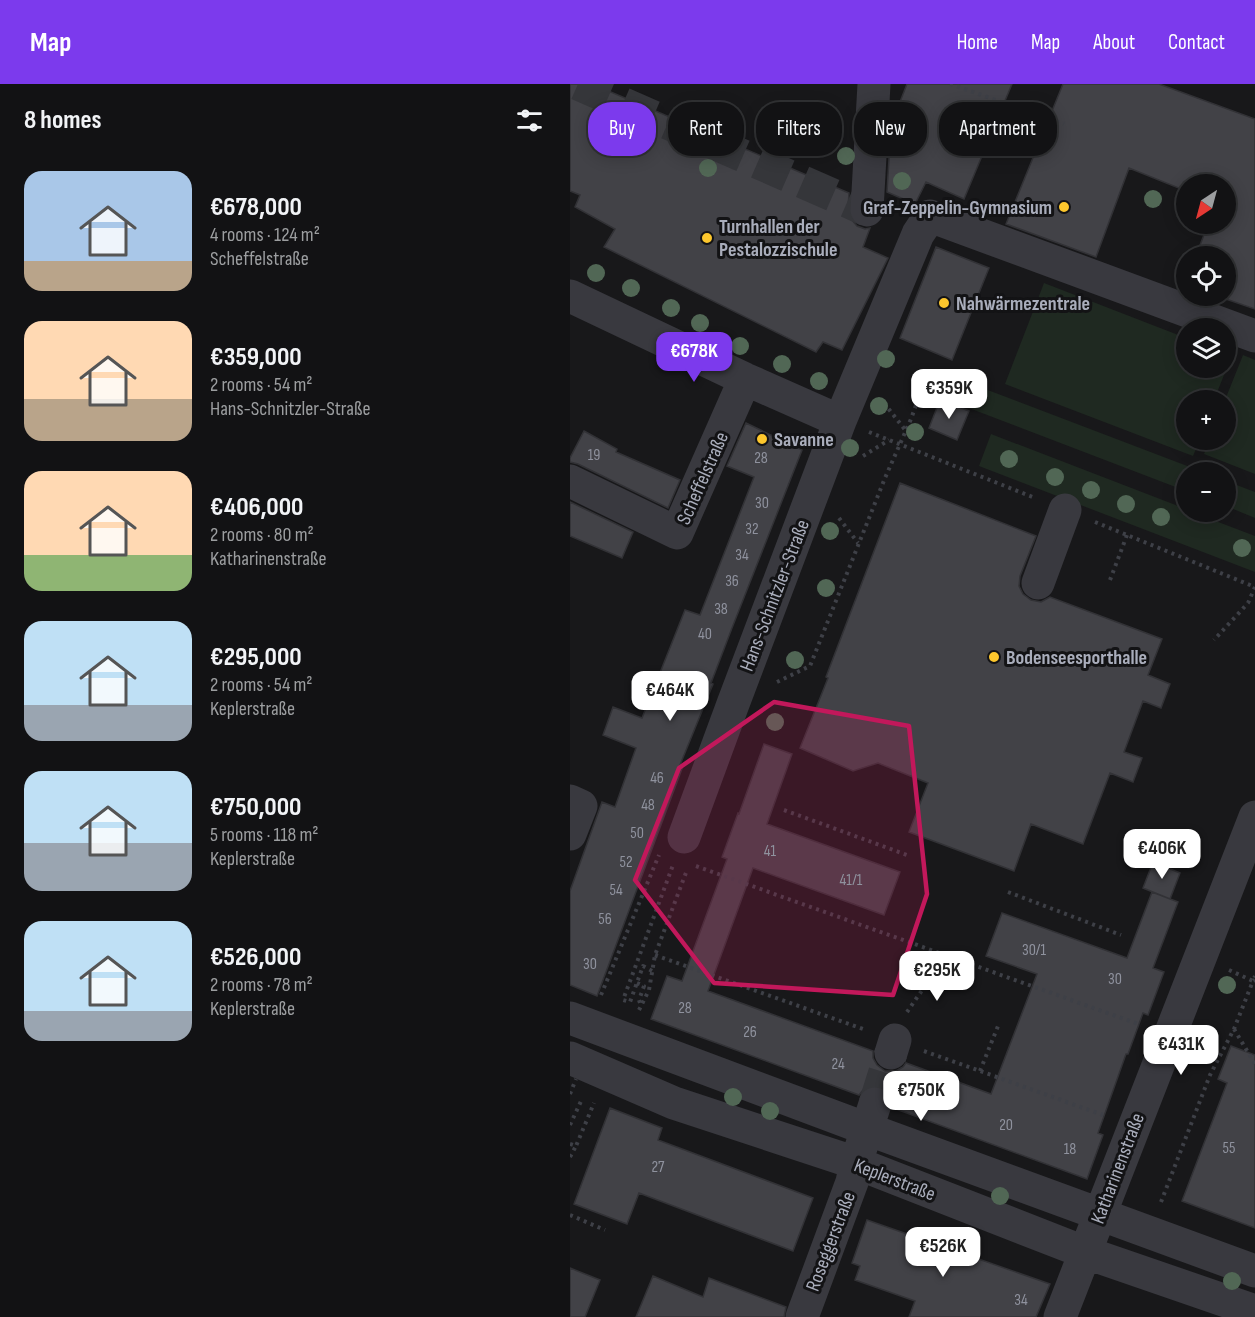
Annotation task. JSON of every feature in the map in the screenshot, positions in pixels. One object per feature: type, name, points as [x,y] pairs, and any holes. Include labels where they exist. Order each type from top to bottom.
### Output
[{"type":"street","points":[[867,210],[874,84]]},
{"type":"street","name":"Hans-Schnitzler-Straße","points":[[684,837],[840,421],[918,234],[930,216],[1255,336]]},
{"type":"street","points":[[570,296],[840,421]]},
{"type":"street","name":"Scheffelstraße","points":[[570,481],[678,533],[745,379]]},
{"type":"street","points":[[1038,583],[1065,510]]},
{"type":"street","points":[[570,801],[581,806],[570,834]]},
{"type":"street","name":"Katharinenstraße","points":[[1060,1317],[1255,818]]},
{"type":"street","name":"Keplerstraße","points":[[570,1018],[871,1117],[1100,1214],[1255,1270]]},
{"type":"street","name":"Keplerstraße","points":[[573,1068],[856,1163],[1084,1252],[1255,1311]]},
{"type":"street","name":"Roseggerstraße","points":[[802,1317],[852,1182],[871,1117]]},
{"type":"path","points":[[950,84],[1064,124]]},
{"type":"path","points":[[733,704],[810,666],[921,391],[927,392]]},
{"type":"path","points":[[1110,580],[1126,535]]},
{"type":"path","points":[[1214,640],[1248,603],[1255,587]]},
{"type":"path","points":[[784,810],[907,855]]},
{"type":"path","points":[[652,971],[643,966],[630,1002],[623,1000],[684,837]]},
{"type":"path","points":[[601,997],[664,844],[684,837]]},
{"type":"path","points":[[636,1016],[649,990],[655,956],[690,864],[1147,1027]]},
{"type":"path","points":[[1008,892],[1121,935]]},
{"type":"path","points":[[1162,1200],[1210,1075],[1234,1029],[1254,979],[1227,969]]},
{"type":"path","points":[[637,983],[644,986],[639,1000],[641,1006]]},
{"type":"path","points":[[980,1071],[999,1026]]},
{"type":"path","points":[[1234,1029],[1255,1064]]},
{"type":"path","points":[[570,1094],[573,1068]]},
{"type":"path","points":[[570,1125],[584,1094]]},
{"type":"path","points":[[570,1157],[596,1100]]},
{"type":"path","points":[[570,1144],[576,1146]]},
{"type":"path","points":[[570,1215],[605,1230]]},
{"type":"highlighted area","points":[[774,702],[909,726],[927,894],[893,995],[714,983],[635,880],[679,768]]},
{"type":"shaded area","points":[[1044,283],[1176,334],[1176,378],[1223,378],[1218,390],[1176,390],[1176,449],[1005,384]]},
{"type":"shaded area","points":[[1243,355],[1255,360],[1255,474],[1236,467],[1236,462],[1224,462],[1204,454],[1206,450],[1236,450],[1236,390],[1229,390],[1234,378],[1236,378]]},
{"type":"shaded area","points":[[935,370],[1177,462],[1176,487],[927,392]]},
{"type":"shaded area","points":[[991,434],[1176,505],[1176,522],[1218,522],[1255,536],[1255,572],[979,466]]},
{"type":"shaded area","points":[[1177,450],[1196,450],[1193,456]]},
{"type":"shaded area","points":[[1236,485],[1255,492],[1255,518],[1236,510]]},
{"type":"building","name":"Turnhallen der Pestalozzischule","points":[[570,84],[592,84],[634,102],[588,102],[588,156],[656,156],[656,111],[668,116],[668,156],[744,156],[744,148],[756,154],[756,156],[762,156],[849,193],[848,209],[851,219],[857,226],[870,228],[863,247],[888,258],[842,350],[823,342],[816,352],[604,247],[615,229],[575,207],[580,195],[570,191]]},
{"type":"building","points":[[907,84],[1012,84],[1004,102],[939,102],[939,156],[982,156],[964,199],[926,182],[915,204],[887,192],[889,156],[927,156],[927,102],[900,102]]},
{"type":"building","name":"Graf-Zeppelin-Gymnasium","points":[[1063,84],[1159,84],[1255,119],[1255,309],[1236,302],[1236,246],[1200,246],[1204,234],[1236,234],[1236,174],[1176,174],[1176,187],[1129,168],[1096,257],[1006,224],[1034,156],[1057,156],[1056,102]]},
{"type":"building","name":"Nahwärmezentrale","points":[[936,247],[989,268],[952,360],[900,338]]},
{"type":"building","points":[[940,400],[969,411],[957,440],[929,428]]},
{"type":"building","points":[[746,423],[802,450],[680,765],[683,766],[597,996],[570,985],[570,891],[602,802],[615,807],[636,748],[603,735],[613,707],[642,718],[685,610],[700,615],[754,477],[727,466]]},
{"type":"building","points":[[584,431],[617,449],[616,452],[680,480],[668,508],[570,462]]},
{"type":"building","name":"Bodenseesporthalle","points":[[900,483],[1036,536],[1020,576],[1019,586],[1023,594],[1031,600],[1041,602],[1050,597],[1162,639],[1148,675],[1170,684],[1161,708],[1143,701],[1124,752],[1142,758],[1133,782],[1110,773],[1083,844],[1031,824],[1014,871],[909,832],[928,783],[878,763],[853,771],[800,748]]},
{"type":"building","points":[[570,502],[633,532],[622,558],[570,536]]},
{"type":"building","points":[[764,744],[792,754],[767,824],[900,872],[884,915],[753,868],[708,991],[873,1051],[873,1058],[877,1065],[885,1071],[896,1071],[906,1063],[991,1094],[1037,974],[986,956],[1002,913],[1127,958],[1152,892],[1178,902],[1153,968],[1164,972],[1148,1015],[1143,1013],[1128,1054],[1126,1054],[1098,1133],[1103,1135],[1087,1179],[893,1108],[893,1100],[889,1092],[881,1086],[870,1086],[859,1095],[651,1019],[667,976],[682,981],[727,859],[722,857]]},
{"type":"building","points":[[1153,862],[1180,873],[1170,899],[1143,888]]},
{"type":"building","points":[[1231,1046],[1255,1055],[1255,1228],[1182,1201],[1227,1083],[1218,1079]]},
{"type":"building","points":[[610,1108],[662,1128],[658,1140],[813,1198],[793,1251],[639,1193],[627,1224],[574,1204]]},
{"type":"building","points":[[867,1220],[1050,1284],[1036,1317],[909,1317],[915,1301],[855,1280],[860,1266],[852,1263]]},
{"type":"building","points":[[570,1268],[600,1280],[585,1317],[570,1317]]},
{"type":"building","points":[[653,1276],[703,1297],[709,1278],[786,1307],[784,1317],[636,1317]]},
{"type":"tunnel","points":[[578,84],[867,210]]},
{"type":"tunnel","points":[[875,1104],[891,1053]]},
{"type":"place","name":"Graf-Zeppelin-Gymnasium","points":[[1064,207]]},
{"type":"place","name":"Turnhallen der Pestalozzischule","points":[[707,238]]},
{"type":"place","name":"Nahwärmezentrale","points":[[944,303]]},
{"type":"place","name":"Savanne","points":[[762,439]]},
{"type":"place","name":"Bodenseesporthalle","points":[[994,657]]}]
